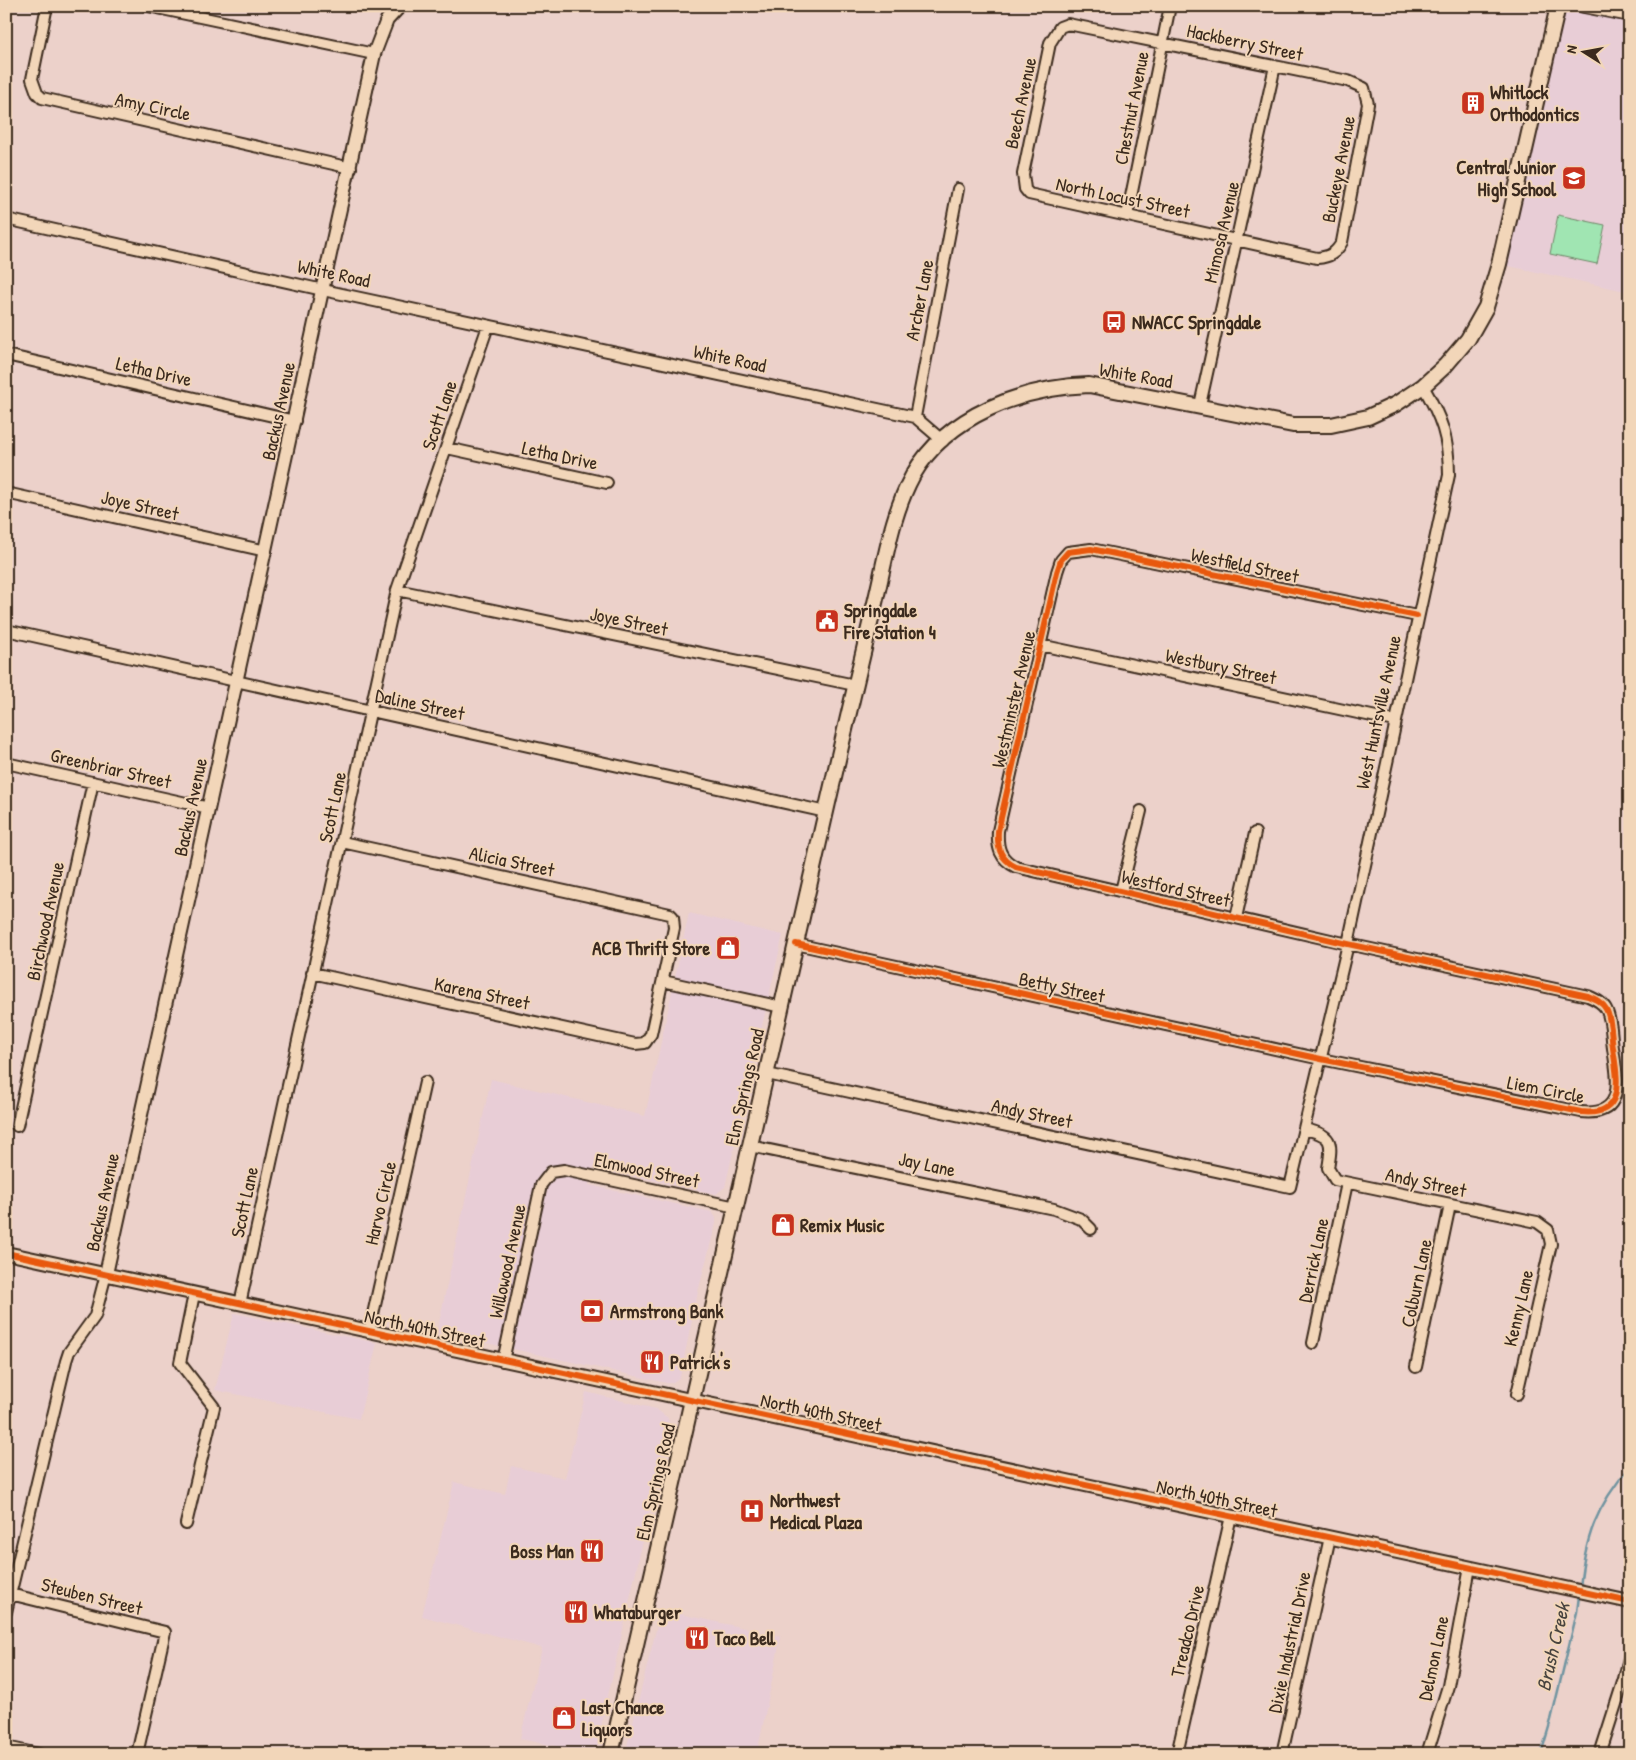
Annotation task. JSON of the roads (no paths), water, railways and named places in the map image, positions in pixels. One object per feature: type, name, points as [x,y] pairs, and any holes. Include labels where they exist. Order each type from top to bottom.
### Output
[{"type":"main road","points":[[1423,386],[1445,366],[1468,339],[1486,307],[1498,269],[1558,6]]},
{"type":"main road","name":"White Road","points":[[943,441],[966,421],[993,406],[1021,396],[1067,386],[1089,386],[1200,405],[1293,425],[1331,425],[1368,417],[1396,404],[1423,386]]},
{"type":"main road","name":"Elm Springs Road","points":[[611,1754],[855,685],[901,502],[914,473],[927,455],[943,441]]},
{"type":"street","name":"Amy Circle","points":[[47,6],[32,78],[37,93],[42,98],[351,168]]},
{"type":"street","points":[[148,6],[374,54]]},
{"type":"street","name":"Chestnut Avenue","points":[[1127,216],[1170,6]]},
{"type":"street","points":[[1584,6],[1630,15]]},
{"type":"street","name":"Backus Avenue","points":[[6,1612],[66,1361],[69,1352],[95,1316],[106,1274],[351,168],[374,54],[387,20],[399,7]]},
{"type":"street","name":"Hackberry Street","points":[[1060,27],[1068,24],[1077,25],[1162,42],[1348,81],[1364,88]]},
{"type":"street","name":"Beech Avenue","points":[[1025,190],[1023,174],[1050,43],[1060,27]]},
{"type":"street","name":"Mimosa Avenue","points":[[1200,405],[1275,66]]},
{"type":"street","name":"Buckeye Avenue","points":[[1332,254],[1342,242],[1368,104],[1364,88]]},
{"type":"street","name":"Archer Lane","points":[[915,417],[958,189]]},
{"type":"street","name":"North Locust Street","points":[[1025,190],[1035,196],[1317,258],[1332,254]]},
{"type":"street","name":"White Road","points":[[6,218],[323,290],[915,417],[943,441]]},
{"type":"street","name":"Scott Lane","points":[[240,1304],[397,590],[488,326]]},
{"type":"street","name":"Letha Drive","points":[[6,356],[295,421]]},
{"type":"street","name":"West Huntsville Avenue","points":[[1290,1187],[1348,944],[1417,616],[1449,475],[1449,454],[1445,433],[1439,414],[1423,386]]},
{"type":"street","name":"Letha Drive","points":[[447,448],[607,483]]},
{"type":"street","name":"Joye Street","points":[[6,493],[266,551]]},
{"type":"street","name":"Westfield Street","points":[[1068,552],[1091,549],[1417,616]]},
{"type":"street","name":"Westminster Avenue","points":[[1001,855],[997,844],[998,831],[1057,572],[1061,560],[1068,552]]},
{"type":"street","name":"Joye Street","points":[[397,590],[855,685]]},
{"type":"street","name":"Daline Street","points":[[6,630],[826,812]]},
{"type":"street","name":"Westbury Street","points":[[1040,645],[1395,721]]},
{"type":"street","name":"Greenbriar Street","points":[[6,763],[209,808]]},
{"type":"street","name":"Birchwood Avenue","points":[[17,1126],[93,782]]},
{"type":"street","points":[[1121,891],[1141,811]]},
{"type":"street","points":[[1236,918],[1255,833]]},
{"type":"street","name":"Alicia Street","points":[[342,842],[665,913],[673,917],[674,928],[662,981]]},
{"type":"street","name":"Westford Street","points":[[1001,855],[1007,862],[1016,867],[1348,944]]},
{"type":"street","name":"Betty Street","points":[[796,944],[1321,1059]]},
{"type":"street","name":"Liem Circle","points":[[1321,1059],[1588,1113],[1602,1110],[1608,1106],[1618,1088],[1609,1015],[1602,1003],[1596,999],[1348,944]]},
{"type":"street","name":"Karena Street","points":[[312,973],[635,1044],[645,1043],[651,1034],[662,981]]},
{"type":"street","points":[[662,981],[782,1007]]},
{"type":"street","name":"Andy Street","points":[[767,1074],[1290,1187]]},
{"type":"street","name":"Harvo Circle","points":[[369,1332],[425,1082]]},
{"type":"street","name":"Andy Street","points":[[1304,1129],[1323,1134],[1328,1138],[1331,1151],[1328,1168],[1335,1180],[1537,1222],[1548,1230]]},
{"type":"street","name":"Jay Lane","points":[[750,1146],[1054,1209],[1081,1220],[1091,1229]]},
{"type":"street","name":"Elmwood Street","points":[[551,1172],[564,1170],[736,1207]]},
{"type":"street","name":"Willowood Avenue","points":[[503,1361],[542,1185],[551,1172]]},
{"type":"street","name":"Derrick Lane","points":[[1313,1343],[1347,1183]]},
{"type":"street","name":"Colburn Lane","points":[[1416,1367],[1450,1205]]},
{"type":"street","name":"Kenny Lane","points":[[1517,1394],[1551,1244],[1548,1230]]},
{"type":"street","name":"North 40th Street","points":[[6,1253],[1630,1602]]},
{"type":"street","points":[[186,1524],[214,1407],[180,1364],[194,1294]]},
{"type":"street","name":"Treadco Drive","points":[[1177,1754],[1231,1516]]},
{"type":"street","name":"Dixie Industrial Drive","points":[[1282,1754],[1330,1537]]},
{"type":"street","name":"Delmon Lane","points":[[1427,1754],[1448,1686],[1470,1567]]},
{"type":"street","name":"Steuben Street","points":[[10,1594],[166,1632],[137,1754]]},
{"type":"street","points":[[1600,1754],[1630,1654]]},
{"type":"street","points":[[6,1746],[39,1754]]},
{"type":"waterway","name":"Brush Creek","points":[[1580,1588],[1585,1553],[1594,1523],[1609,1495],[1630,1467]]},
{"type":"waterway","name":"Brush Creek","points":[[1541,1754],[1577,1612],[1579,1596]]},
{"type":"place","name":"Whitlock Orthodontics","points":[[1473,103]]},
{"type":"place","name":"Central Junior High School","points":[[1574,178]]},
{"type":"place","name":"NWACC Springdale","points":[[1114,322]]},
{"type":"place","name":"Springdale Fire Station 4","points":[[827,621]]},
{"type":"place","name":"ACB Thrift Store","points":[[728,948]]},
{"type":"place","name":"Remix Music","points":[[783,1225]]},
{"type":"place","name":"Armstrong Bank","points":[[592,1311]]},
{"type":"place","name":"Patrick's","points":[[652,1362]]},
{"type":"place","name":"Northwest Medical Plaza","points":[[752,1511]]},
{"type":"place","name":"Boss Man","points":[[592,1551]]},
{"type":"place","name":"Whataburger","points":[[576,1612]]},
{"type":"place","name":"Taco Bell","points":[[697,1638]]},
{"type":"place","name":"Last Chance Liquors","points":[[564,1718]]}]
